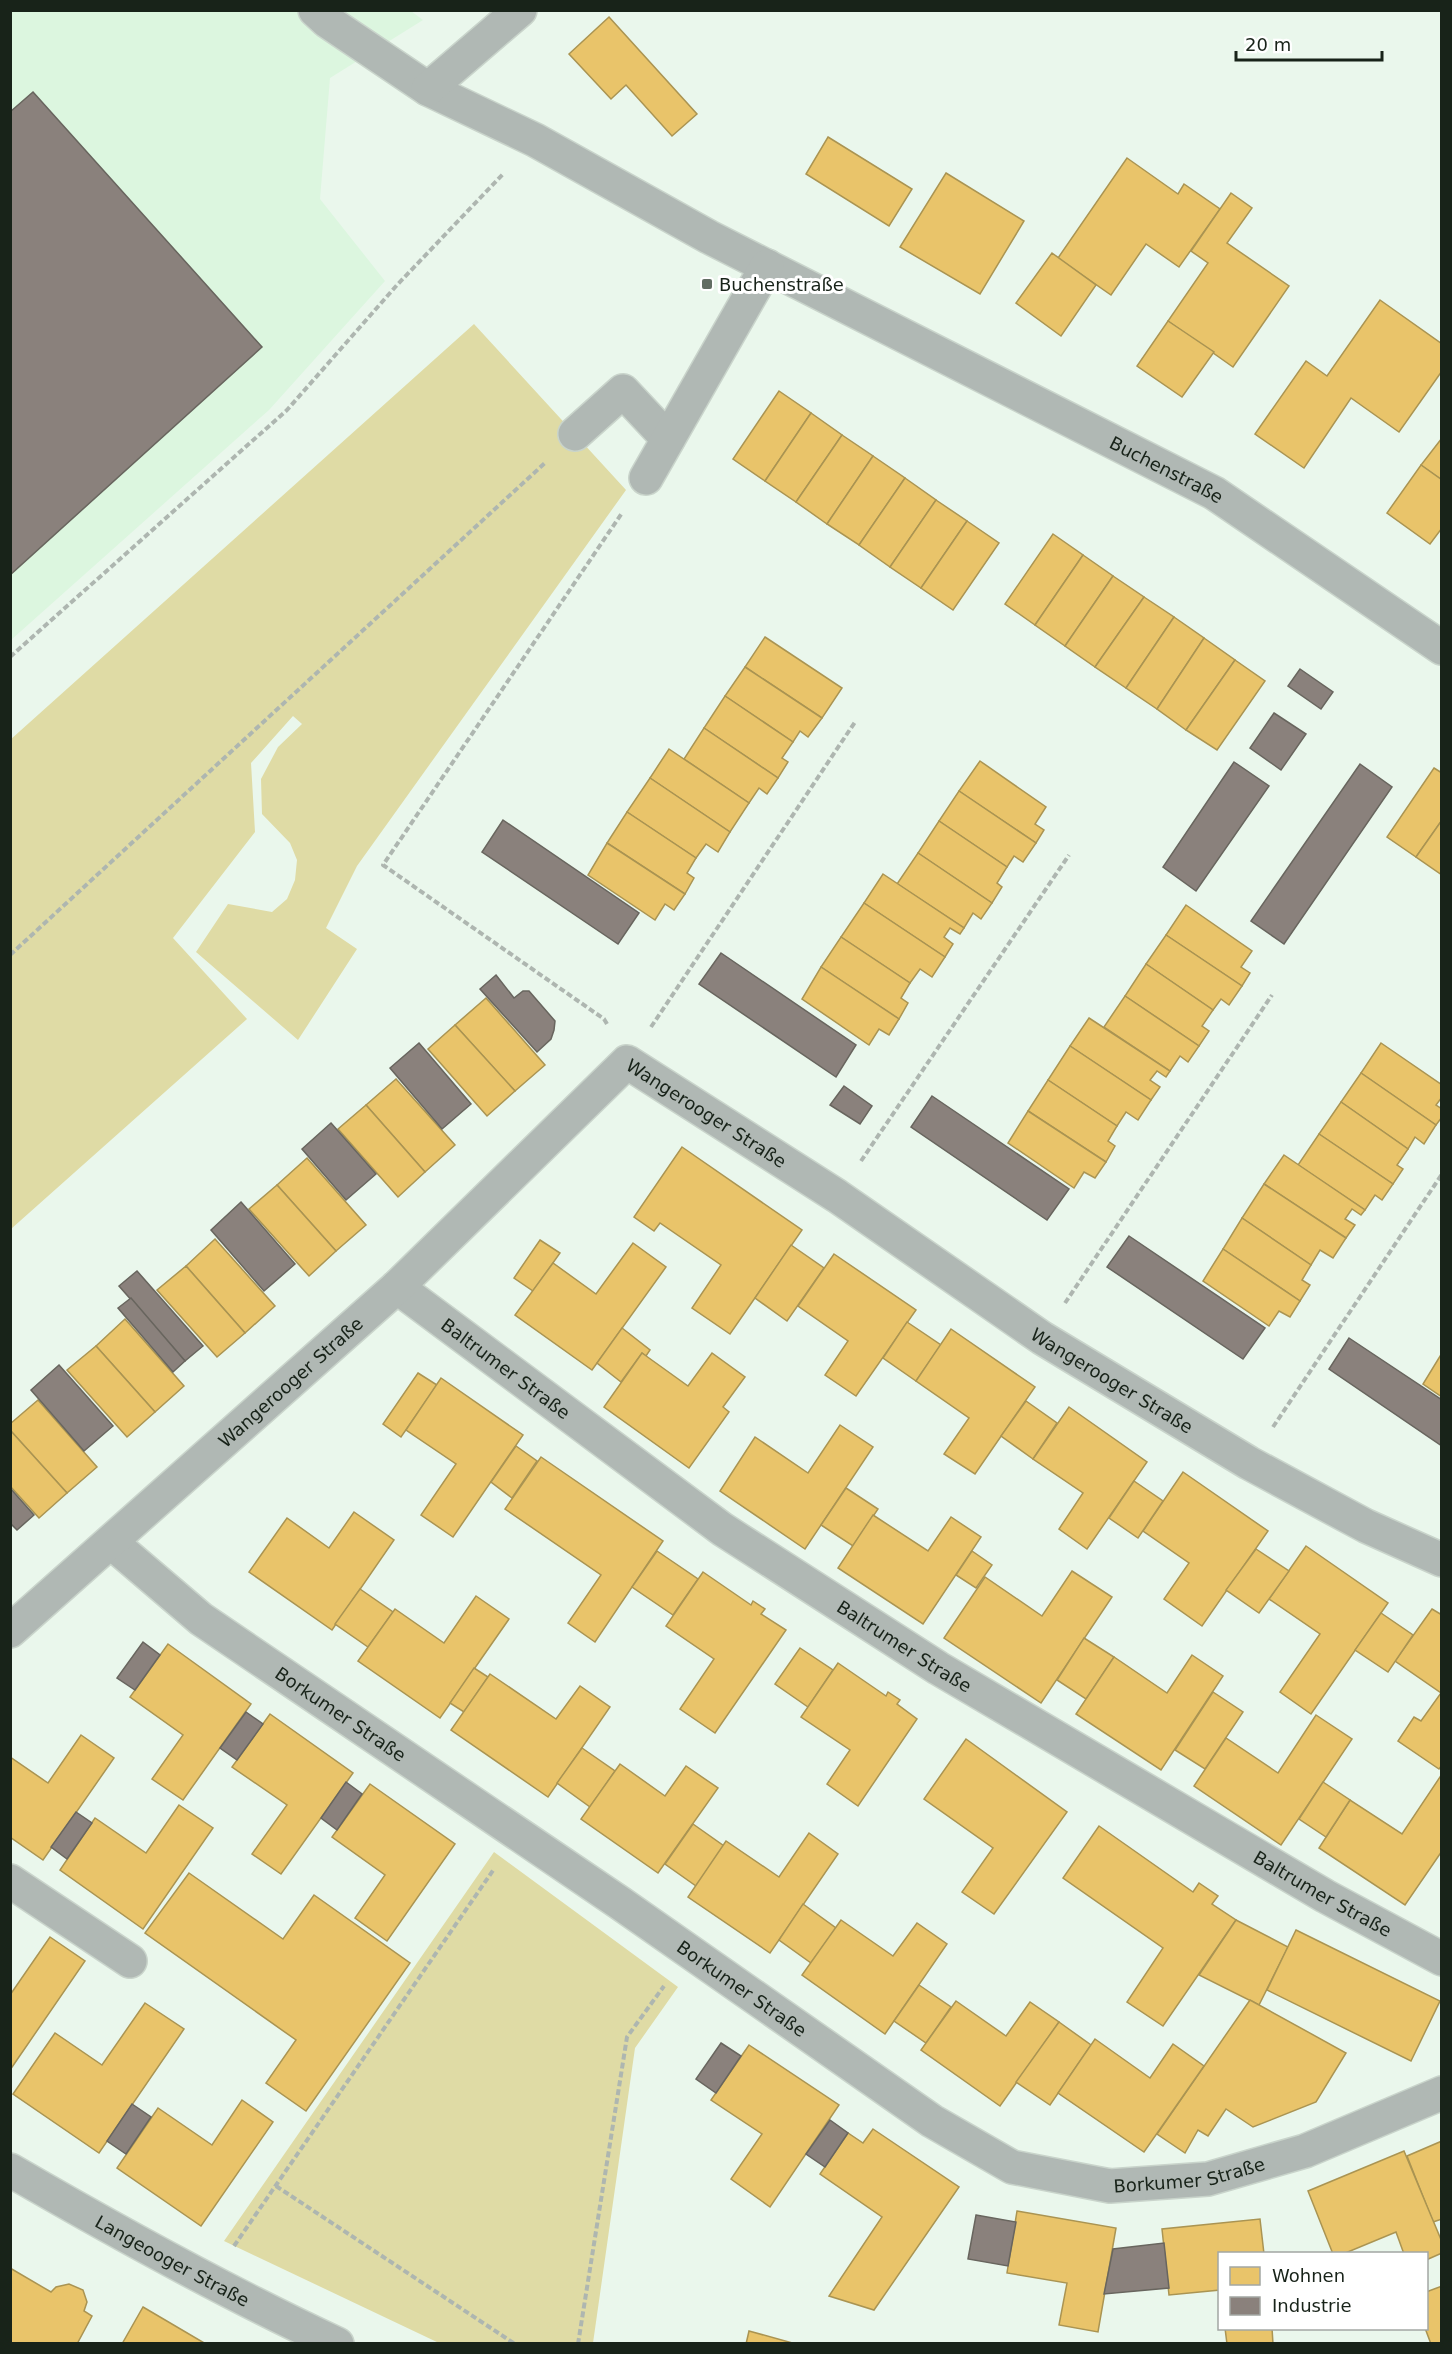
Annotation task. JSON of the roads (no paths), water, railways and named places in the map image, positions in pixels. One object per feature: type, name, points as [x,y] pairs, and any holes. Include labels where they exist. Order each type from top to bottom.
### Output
[{"type":"street","name":"Buchenstraße","points":[[315,10],[327,21],[428,89],[535,140],[709,237],[1214,493],[1442,648]]},
{"type":"street","points":[[428,89],[520,10]]},
{"type":"street","points":[[646,478],[767,266]]},
{"type":"street","points":[[575,434],[623,391],[668,439]]},
{"type":"street","name":"Wangerooger Straße","points":[[10,1631],[397,1287],[627,1062],[837,1197],[1041,1338],[1249,1463],[1366,1526],[1442,1560]]},
{"type":"street","name":"Baltrumer Straße","points":[[397,1287],[722,1529],[938,1668],[1325,1896],[1442,1959]]},
{"type":"street","name":"Borkumer Straße","points":[[112,1542],[201,1619],[519,1834],[932,2121],[1012,2167],[1110,2186],[1208,2180],[1305,2151],[1442,2093]]},
{"type":"street","points":[[10,1881],[130,1961]]},
{"type":"street","name":"Langeooger Straße","points":[[10,2170],[130,2239],[287,2321],[337,2343]]},
{"type":"place","name":"Buchenstraße","points":[[707,284]]}]
